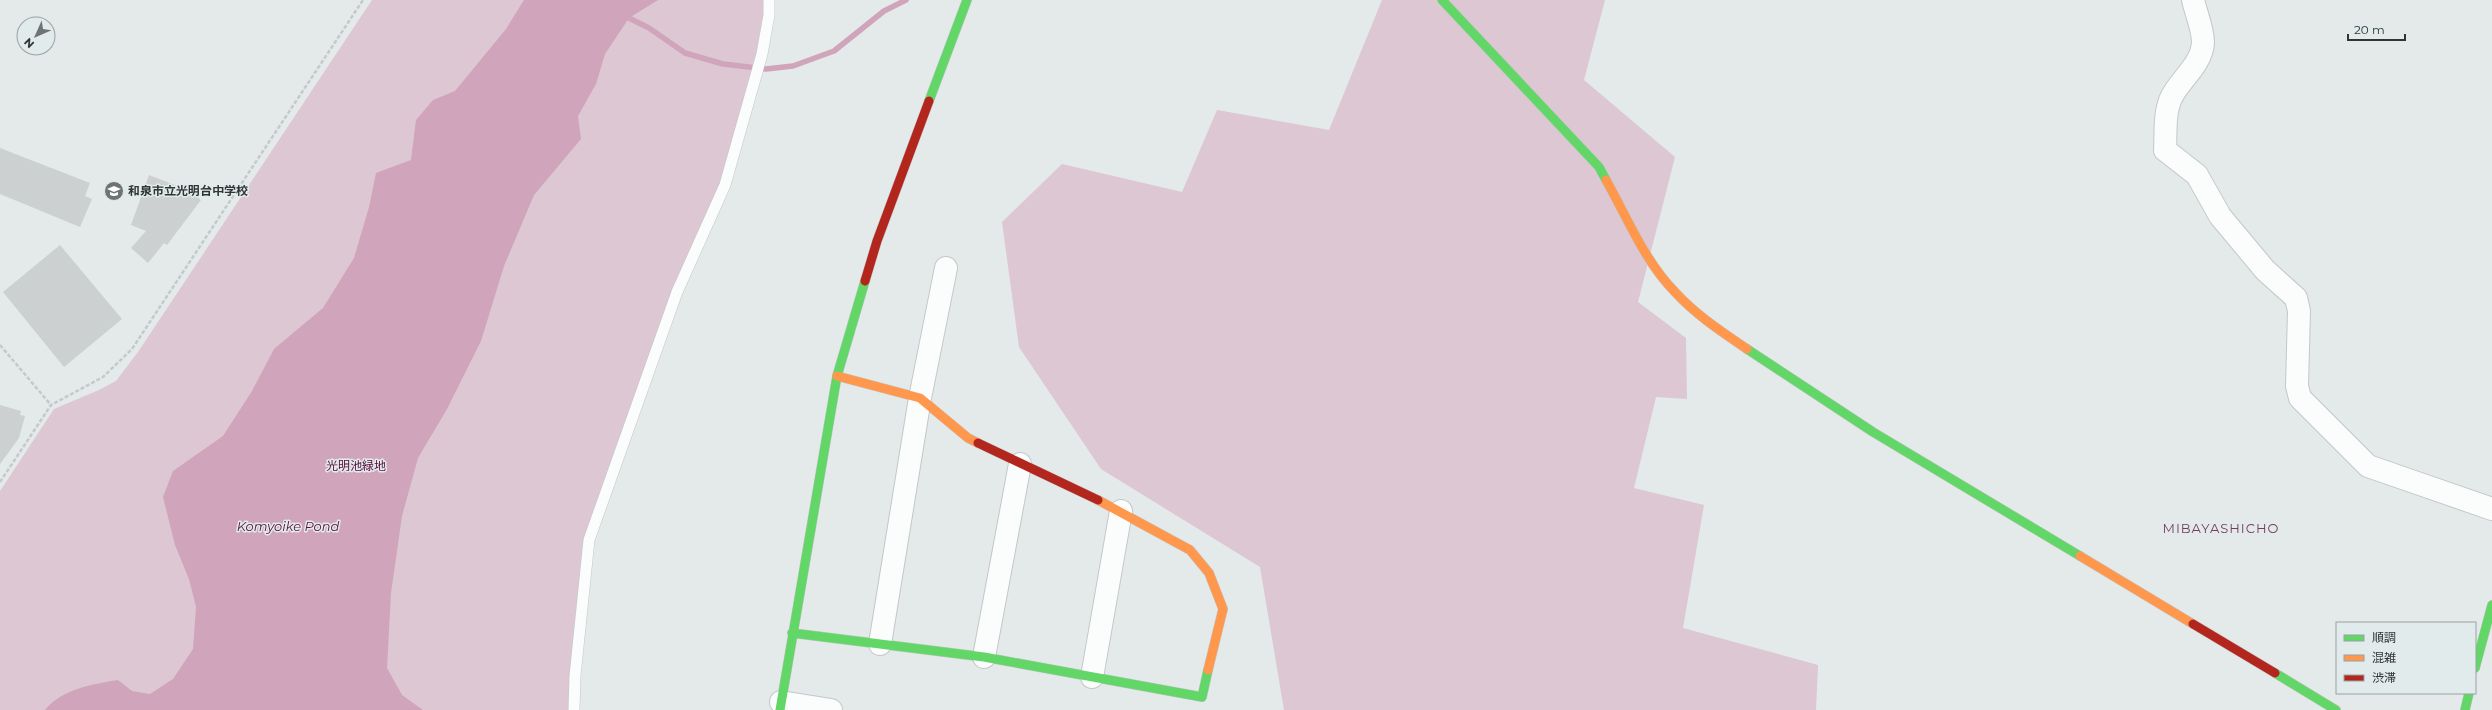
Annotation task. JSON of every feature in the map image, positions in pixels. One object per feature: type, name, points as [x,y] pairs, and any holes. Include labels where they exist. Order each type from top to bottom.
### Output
[{"type":"street","points":[[831,710],[780,706],[837,376],[877,241],[967,0]]},
{"type":"street","points":[[1442,0],[1599,167],[1652,263],[1674,292],[1709,323],[1873,432],[2336,710]]},
{"type":"street","points":[[2193,0],[2203,42],[2199,60],[2183,78],[2171,99],[2166,115],[2165,150],[2197,175],[2220,216],[2265,270],[2296,298],[2299,311],[2297,386],[2300,398],[2368,466],[2492,509]]},
{"type":"street","points":[[880,644],[920,398],[946,268]]},
{"type":"street","points":[[792,633],[984,657],[1202,697],[1223,609],[1209,573],[1190,550],[1121,511],[968,438],[920,398],[837,376]]},
{"type":"street","points":[[984,657],[1020,464]]},
{"type":"street","points":[[1092,676],[1121,511]]},
{"type":"street","points":[[2476,664],[2492,605]]},
{"type":"street","points":[[2465,710],[2469,694]]},
{"type":"lane","points":[[574,710],[575,676],[589,540],[677,292],[725,185],[762,54],[769,15],[769,0]]},
{"type":"path","points":[[0,482],[50,405],[103,377],[132,349],[363,0]]},
{"type":"path","points":[[0,345],[50,405]]},
{"type":"green space","name":"光明池緑地","points":[[372,0],[769,0],[769,15],[725,185],[677,292],[589,540],[574,710],[0,710],[0,491],[54,409],[99,390],[116,381],[138,352]]},
{"type":"green space","points":[[1382,0],[1605,0],[1584,80],[1675,157],[1638,302],[1686,338],[1687,399],[1656,397],[1634,488],[1704,505],[1683,628],[1818,665],[1816,710],[1284,710],[1260,567],[1101,469],[1019,347],[1002,222],[1062,164],[1182,192],[1217,110],[1329,130]]},
{"type":"water","name":"Komyoike Pond","points":[[524,0],[658,0],[629,18],[605,54],[596,84],[578,116],[581,139],[534,195],[504,266],[481,341],[447,409],[418,458],[402,516],[391,593],[387,668],[402,695],[423,710],[45,710],[60,697],[69,692],[98,683],[118,680],[132,691],[150,694],[173,679],[193,649],[196,607],[189,579],[175,545],[163,497],[173,471],[223,436],[252,391],[274,349],[323,308],[354,258],[369,207],[376,173],[411,160],[416,120],[433,100],[455,91],[506,29]]},
{"type":"building","points":[[0,148],[90,183],[85,196],[92,199],[80,227],[0,194]]},
{"type":"building","points":[[149,175],[188,190],[201,200],[167,245],[164,243],[148,263],[131,248],[146,231],[131,225]]},
{"type":"building","points":[[60,245],[122,319],[64,367],[3,292]]},
{"type":"building","points":[[0,405],[21,411],[20,415],[25,416],[19,438],[0,464]]},
{"type":"waterway","points":[[623,15],[649,28],[685,53],[723,64],[766,69],[793,66],[834,51],[884,11],[906,0]]},
{"type":"traffic: fast","points":[[929,101],[967,0]]},
{"type":"traffic: fast","points":[[1442,0],[1599,167],[1606,180]]},
{"type":"traffic: fast","points":[[780,710],[837,376],[865,281]]},
{"type":"traffic: fast","points":[[1747,349],[1873,432],[2080,556]]},
{"type":"traffic: fast","points":[[2476,664],[2492,605]]},
{"type":"traffic: fast","points":[[792,633],[984,657],[1202,697],[1208,670]]},
{"type":"traffic: fast","points":[[2275,673],[2336,710]]},
{"type":"traffic: fast","points":[[2465,710],[2469,694]]},
{"type":"traffic: slow","points":[[1606,180],[1637,239],[1664,280],[1700,316],[1747,349]]},
{"type":"traffic: slow","points":[[837,376],[920,398],[968,438],[978,443]]},
{"type":"traffic: slow","points":[[1098,500],[1190,550],[1209,573],[1223,609],[1208,670]]},
{"type":"traffic: slow","points":[[2080,556],[2193,624]]},
{"type":"traffic: jam","points":[[865,281],[877,241],[929,101]]},
{"type":"traffic: jam","points":[[978,443],[1098,500]]},
{"type":"traffic: jam","points":[[2193,624],[2275,673]]},
{"type":"place","name":"和泉市立光明台中学校","points":[[114,191]]},
{"type":"district","name":"MIBAYASHICHO","points":[[2221,528]]}]
